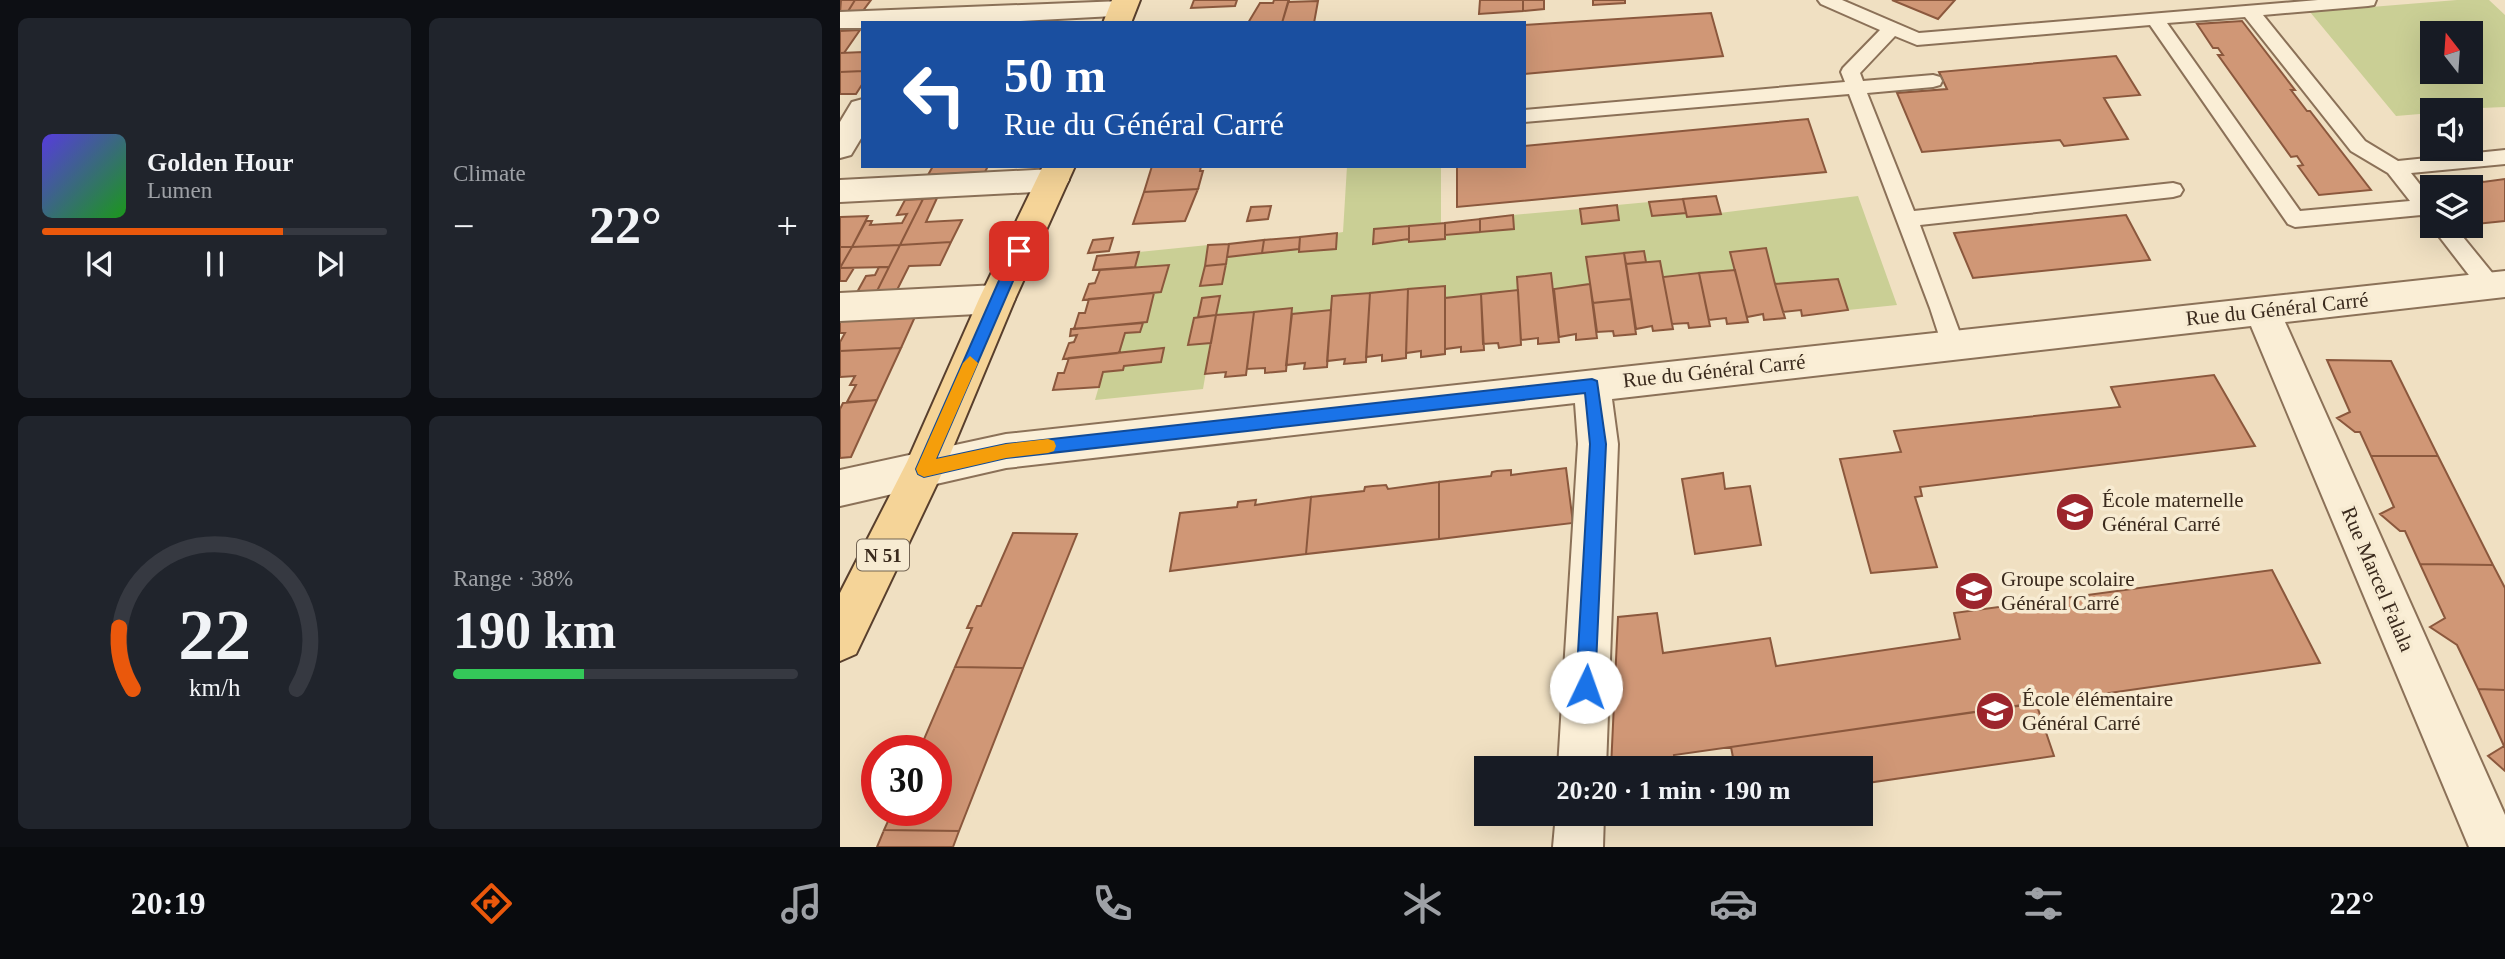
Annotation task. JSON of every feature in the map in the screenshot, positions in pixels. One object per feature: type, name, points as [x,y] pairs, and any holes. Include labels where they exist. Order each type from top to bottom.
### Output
[{"type":"main road","name":"N 51","points":[[840,639],[924,469],[997,299],[1056,173]]},
{"type":"street","points":[[840,20],[920,13],[1122,11]]},
{"type":"street","points":[[840,147],[861,112]]},
{"type":"street","points":[[840,191],[1056,173]]},
{"type":"street","name":"Rue du Général Carré","points":[[840,488],[1006,451],[2498,285]]},
{"type":"street","points":[[840,307],[997,299]]},
{"type":"street","name":"Rue Marcel Falala","points":[[2262,311],[2494,847]]},
{"type":"street","points":[[1583,756],[1598,444],[1592,385]]},
{"type":"street","points":[[1578,847],[1579,826]]},
{"type":"lane","points":[[1827,0],[1917,39],[2250,11],[2305,3],[2368,1]]},
{"type":"lane","points":[[2250,11],[2358,146],[2395,168],[2420,198]]},
{"type":"lane","points":[[2155,19],[2295,219],[2420,211]]},
{"type":"lane","points":[[1892,28],[1850,72],[1941,308],[1952,344]]},
{"type":"lane","points":[[1526,116],[1933,81]]},
{"type":"lane","points":[[2395,168],[2505,157]]},
{"type":"lane","points":[[1906,219],[2173,190]]},
{"type":"lane","points":[[2453,238],[2498,285]]},
{"type":"green space","points":[[2457,0],[2489,0],[2505,15],[2505,107],[2483,108],[2483,98],[2420,98],[2420,114],[2396,116],[2310,12]]},
{"type":"green space","points":[[1347,168],[1441,168],[1441,223],[1374,229],[1373,244],[1409,239],[1409,242],[1444,239],[1445,235],[1514,229],[1513,215],[1580,209],[1582,223],[1617,205],[1649,202],[1652,216],[1686,213],[1687,217],[1858,196],[1897,305],[1848,310],[1838,279],[1775,284],[1766,249],[1735,270],[1663,277],[1660,261],[1646,262],[1643,251],[1586,257],[1590,284],[1554,289],[1551,273],[1517,277],[1518,290],[1445,298],[1444,286],[1333,296],[1331,310],[1292,314],[1292,308],[1216,315],[1220,296],[1203,298],[1198,317],[1194,318],[1188,345],[1211,343],[1203,389],[1095,400],[1103,372],[1123,370],[1124,366],[1161,362],[1163,348],[1119,353],[1125,333],[1140,332],[1143,323],[1147,321],[1154,293],[1161,292],[1169,266],[1135,267],[1139,252],[1208,245],[1201,286],[1222,284],[1227,257],[1299,249],[1299,252],[1335,249],[1337,233],[1343,232]]},
{"type":"building","points":[[841,0],[855,0],[847,13],[840,13]]},
{"type":"building","points":[[855,0],[871,0],[862,12],[847,13]]},
{"type":"building","points":[[1194,0],[1237,0],[1235,6],[1191,8]]},
{"type":"building","points":[[1274,0],[1289,0],[1283,21],[1249,21],[1260,3],[1273,3]]},
{"type":"building","points":[[1480,0],[1523,0],[1523,11],[1479,14]]},
{"type":"building","points":[[1523,0],[1544,0],[1544,9],[1523,11]]},
{"type":"building","points":[[1593,0],[1625,0],[1625,3],[1593,5]]},
{"type":"building","points":[[1892,0],[1955,0],[1938,19]]},
{"type":"building","points":[[1318,1],[1314,21],[1283,21],[1288,2]]},
{"type":"building","points":[[1711,13],[1723,56],[1526,74],[1526,25]]},
{"type":"building","points":[[2242,21],[2295,90],[2291,90],[2307,111],[2310,111],[2371,190],[2319,195],[2298,166],[2303,165],[2297,156],[2291,157],[2218,55],[2223,55],[2218,48],[2213,48],[2197,24]]},
{"type":"building","points":[[860,30],[844,53],[840,53],[840,31]]},
{"type":"building","points":[[861,52],[861,71],[840,72],[840,53]]},
{"type":"building","points":[[2116,56],[2140,95],[2104,98],[2128,139],[2064,146],[2060,140],[1922,152],[1897,93],[1947,89],[1939,72]]},
{"type":"building","points":[[861,71],[861,86],[856,94],[840,94],[840,72]]},
{"type":"building","points":[[1808,119],[1826,172],[1457,207],[1457,168],[1526,168],[1526,146]]},
{"type":"building","points":[[932,168],[987,168],[985,172],[928,175]]},
{"type":"building","points":[[1151,168],[1201,168],[1200,171],[1203,171],[1198,189],[1144,192]]},
{"type":"building","points":[[2505,179],[2505,221],[2483,223],[2483,182]]},
{"type":"building","points":[[1198,189],[1185,221],[1133,224],[1144,192]]},
{"type":"building","points":[[1716,196],[1721,214],[1687,217],[1683,199]]},
{"type":"building","points":[[937,198],[926,222],[962,220],[951,242],[900,245],[923,199]]},
{"type":"building","points":[[923,199],[900,245],[852,247],[866,221],[872,221],[870,225],[902,223],[907,214],[897,215],[905,200]]},
{"type":"building","points":[[1683,199],[1686,213],[1652,216],[1649,202]]},
{"type":"building","points":[[1617,205],[1619,220],[1582,224],[1580,209]]},
{"type":"building","points":[[1271,206],[1268,219],[1247,221],[1251,207]]},
{"type":"building","points":[[1513,215],[1514,229],[1480,232],[1480,219]]},
{"type":"building","points":[[2126,215],[2150,260],[1973,278],[1954,233]]},
{"type":"building","points":[[868,216],[852,247],[840,247],[840,217]]},
{"type":"building","points":[[1480,219],[1480,232],[1445,235],[1445,223]]},
{"type":"building","points":[[1445,223],[1445,239],[1409,242],[1409,226]]},
{"type":"building","points":[[1409,226],[1409,239],[1373,244],[1374,229]]},
{"type":"building","points":[[1337,233],[1336,249],[1299,252],[1300,237]]},
{"type":"building","points":[[1300,237],[1299,249],[1262,253],[1264,240]]},
{"type":"building","points":[[1113,238],[1109,251],[1088,253],[1093,240]]},
{"type":"building","points":[[1264,240],[1262,253],[1227,257],[1229,244]]},
{"type":"building","points":[[951,242],[940,265],[909,266],[895,294],[875,295],[900,245]]},
{"type":"building","points":[[1229,244],[1226,264],[1205,266],[1208,245]]},
{"type":"building","points":[[900,245],[889,267],[840,268],[852,247]]},
{"type":"building","points":[[840,247],[852,247],[840,268]]},
{"type":"building","points":[[1766,248],[1785,318],[1764,320],[1763,314],[1747,317],[1730,252]]},
{"type":"building","points":[[1644,251],[1646,262],[1626,264],[1624,253]]},
{"type":"building","points":[[1139,252],[1135,267],[1093,270],[1097,256]]},
{"type":"building","points":[[1624,253],[1631,299],[1593,303],[1586,257]]},
{"type":"building","points":[[1660,261],[1673,329],[1653,331],[1652,326],[1636,329],[1626,264]]},
{"type":"building","points":[[1226,264],[1222,284],[1200,286],[1205,266]]},
{"type":"building","points":[[1169,265],[1161,292],[1083,300],[1089,284],[1095,283],[1100,270]]},
{"type":"building","points":[[879,267],[889,267],[875,295],[855,296],[866,276],[875,275]]},
{"type":"building","points":[[840,268],[854,268],[846,281],[840,281]]},
{"type":"building","points":[[1735,270],[1748,322],[1727,324],[1726,318],[1709,320],[1699,273]]},
{"type":"building","points":[[1551,273],[1559,342],[1538,344],[1538,338],[1521,340],[1517,277]]},
{"type":"building","points":[[1699,273],[1710,326],[1689,328],[1688,323],[1672,324],[1663,277]]},
{"type":"building","points":[[1838,279],[1848,310],[1802,316],[1801,310],[1783,312],[1775,284]]},
{"type":"building","points":[[1590,284],[1597,338],[1576,340],[1576,334],[1559,337],[1554,289]]},
{"type":"building","points":[[1445,286],[1445,354],[1421,357],[1421,351],[1406,353],[1408,289]]},
{"type":"building","points":[[1408,289],[1406,358],[1382,361],[1382,355],[1366,357],[1370,293]]},
{"type":"building","points":[[1518,290],[1521,345],[1499,348],[1498,343],[1483,344],[1481,294]]},
{"type":"building","points":[[1154,293],[1147,322],[1074,329],[1079,313],[1085,313],[1089,299]]},
{"type":"building","points":[[1370,293],[1366,362],[1344,364],[1345,359],[1327,361],[1332,296]]},
{"type":"building","points":[[1481,294],[1484,350],[1461,352],[1461,347],[1445,349],[1445,298]]},
{"type":"building","points":[[1220,296],[1216,315],[1198,317],[1202,298]]},
{"type":"building","points":[[1631,299],[1636,334],[1614,336],[1613,331],[1597,332],[1593,303]]},
{"type":"building","points":[[1292,308],[1286,371],[1265,373],[1265,368],[1247,369],[1254,312]]},
{"type":"building","points":[[918,310],[901,348],[840,351],[840,342],[845,333],[840,333],[840,314]]},
{"type":"building","points":[[1331,310],[1327,367],[1304,369],[1305,363],[1286,365],[1292,314]]},
{"type":"building","points":[[1254,312],[1246,375],[1225,377],[1226,372],[1205,374],[1216,315]]},
{"type":"building","points":[[1216,315],[1211,343],[1188,345],[1194,318]]},
{"type":"building","points":[[1143,323],[1140,332],[1125,333],[1119,353],[1063,359],[1069,343],[1074,342],[1077,335],[1070,336],[1071,329]]},
{"type":"building","points":[[901,348],[877,400],[847,402],[856,385],[850,385],[855,376],[840,377],[840,351]]},
{"type":"building","points":[[1164,348],[1161,362],[1124,366],[1123,370],[1103,372],[1099,387],[1053,390],[1058,373],[1064,373],[1069,358]]},
{"type":"building","points":[[2327,360],[2391,361],[2438,456],[2371,456],[2360,432],[2355,432],[2337,418],[2350,412]]},
{"type":"building","points":[[2214,375],[2255,446],[1920,487],[1922,496],[1915,497],[1937,567],[1871,573],[1840,459],[1901,452],[1894,431],[2120,407],[2111,387]]},
{"type":"building","points":[[877,400],[851,457],[840,458],[840,409],[843,403]]},
{"type":"building","points":[[2371,456],[2438,456],[2493,565],[2420,564],[2405,531],[2400,531],[2380,514],[2394,507]]},
{"type":"building","points":[[1566,468],[1573,523],[1439,539],[1439,482],[1491,476],[1492,472],[1497,471],[1511,470],[1511,475]]},
{"type":"building","points":[[1723,473],[1725,489],[1750,486],[1761,545],[1695,554],[1682,479]]},
{"type":"building","points":[[1439,482],[1439,539],[1306,554],[1311,497],[1364,491],[1365,487],[1373,486],[1386,485],[1388,489]]},
{"type":"building","points":[[1311,497],[1306,554],[1170,571],[1180,513],[1237,507],[1238,502],[1256,500],[1255,505]]},
{"type":"building","points":[[1013,533],[1077,534],[1023,668],[955,667],[972,628],[967,628],[977,606],[981,606]]},
{"type":"building","points":[[2420,564],[2493,565],[2505,588],[2505,690],[2478,689],[2457,645],[2430,627],[2445,618]]},
{"type":"building","points":[[2272,570],[2320,663],[1674,756],[1612,756],[1618,617],[1657,613],[1663,653],[1770,638],[1776,666],[1960,639],[1954,613]]},
{"type":"building","points":[[955,667],[1023,668],[959,831],[884,830],[886,826],[952,826],[952,735],[926,735]]},
{"type":"building","points":[[2478,689],[2505,690],[2505,771],[2488,756],[2504,746]]},
{"type":"building","points":[[2036,703],[2054,756],[1873,782],[1873,756],[1733,756],[1731,747]]},
{"type":"building","points":[[884,830],[959,831],[953,847],[877,847]]},
{"type":"slow traffic","points":[[970,363],[924,469],[1006,451],[1048,446]]},
{"type":"place","name":"École maternelle Général Carré","points":[[2075,512]]},
{"type":"place","name":"Groupe scolaire Général Carré","points":[[1974,591]]},
{"type":"place","name":"École élémentaire Général Carré","points":[[1995,711]]},
{"type":"route","points":[[1019,251],[924,469],[1006,451],[1592,385],[1598,444],[1586,687]]}]
